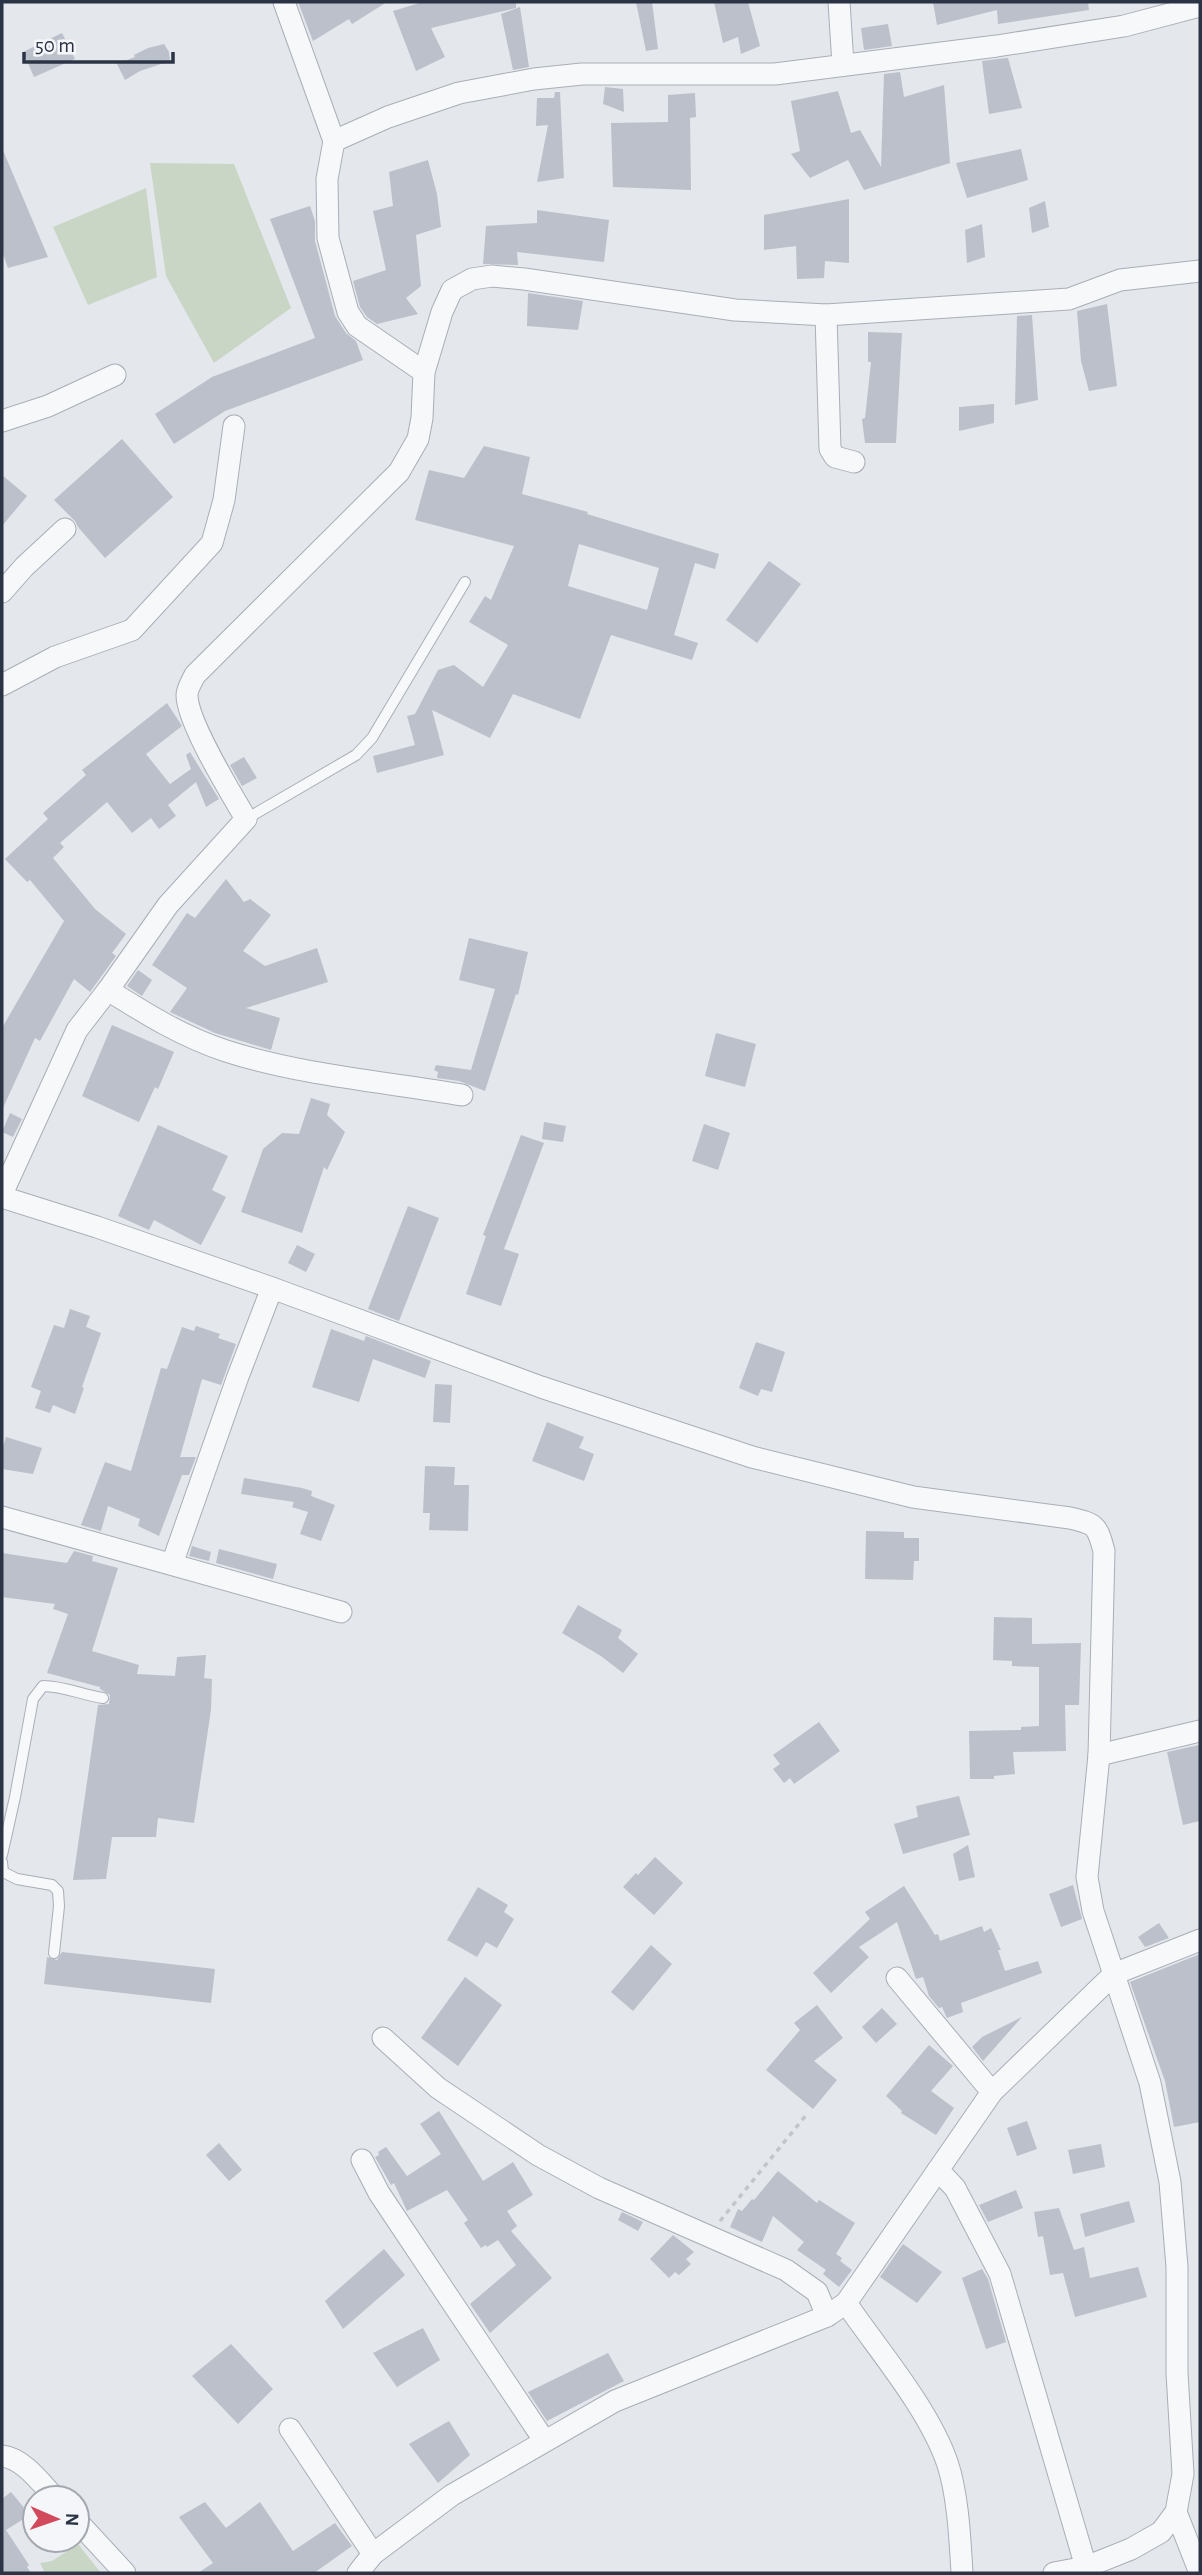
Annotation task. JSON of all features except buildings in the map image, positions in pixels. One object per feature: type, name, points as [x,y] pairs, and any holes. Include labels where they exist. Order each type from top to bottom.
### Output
[{"type":"street","points":[[284,2],[334,141],[327,179],[328,238],[348,312],[357,326],[424,372]]},
{"type":"street","points":[[839,2],[843,65]]},
{"type":"street","points":[[334,141],[388,117],[459,93],[534,79],[582,74],[775,74],[997,47],[1099,30],[1200,6]]},
{"type":"street","points":[[1200,271],[1120,280],[1069,299],[826,315],[735,310],[492,276],[472,279],[452,290],[442,312],[424,372],[422,418],[418,439],[399,472],[195,675],[187,693],[190,711],[216,767],[246,819],[167,905],[77,1030],[10,1150],[2,1196],[272,1288],[541,1387],[752,1457],[913,1497],[1070,1518],[1092,1523],[1099,1530],[1104,1551],[1099,1755],[1087,1877],[1093,1911],[1150,2083],[1170,2182],[1177,2267],[1177,2373],[1183,2474],[1177,2512],[1200,2573]]},
{"type":"street","points":[[826,315],[830,449],[835,457],[854,462]]},
{"type":"street","points":[[2,421],[48,406],[115,375]]},
{"type":"street","points":[[2,685],[55,657],[132,629],[212,543],[224,500],[234,426]]},
{"type":"street","points":[[2,592],[24,566],[65,528]]},
{"type":"street","points":[[108,990],[160,1024],[226,1051],[288,1066],[463,1094]]},
{"type":"street","points":[[172,1564],[272,1288]]},
{"type":"street","points":[[2,1517],[341,1612]]},
{"type":"street","points":[[1099,1755],[1200,1731]]},
{"type":"street","points":[[358,2573],[373,2554],[452,2495],[544,2440],[615,2401],[827,2316],[846,2303],[992,2092],[1114,1973],[1200,1940]]},
{"type":"street","points":[[897,1978],[992,2092]]},
{"type":"street","points":[[383,2038],[438,2088],[538,2155],[599,2188],[786,2270],[817,2292],[827,2316]]},
{"type":"street","points":[[362,2160],[379,2193],[544,2440]]},
{"type":"street","points":[[938,2170],[955,2188],[1000,2274],[1086,2567]]},
{"type":"street","points":[[846,2303],[924,2413],[947,2463],[959,2525],[962,2573]]},
{"type":"street","points":[[290,2429],[373,2554]]},
{"type":"street","points":[[2,2456],[28,2470],[42,2484]]},
{"type":"street","points":[[1054,2573],[1086,2567],[1131,2549],[1161,2532],[1177,2512]]},
{"type":"street","points":[[91,2536],[125,2573]]},
{"type":"lane","points":[[246,819],[356,755],[372,738],[465,582]]},
{"type":"lane","points":[[2,1855],[33,1699],[43,1686],[59,1686],[103,1698]]},
{"type":"lane","points":[[2,1795],[15,1797]]},
{"type":"lane","points":[[2,1862],[3,1872],[17,1879],[52,1885],[58,1891],[60,1906],[54,1953]]},
{"type":"path","points":[[706,2234],[731,2209],[807,2114]]},
{"type":"green space","points":[[150,163],[234,164],[291,308],[214,363],[166,276]]},
{"type":"green space","points":[[146,188],[157,277],[88,305],[53,227]]},
{"type":"green space","points":[[63,2554],[86,2554],[101,2573],[45,2573],[40,2563],[52,2561]]}]
